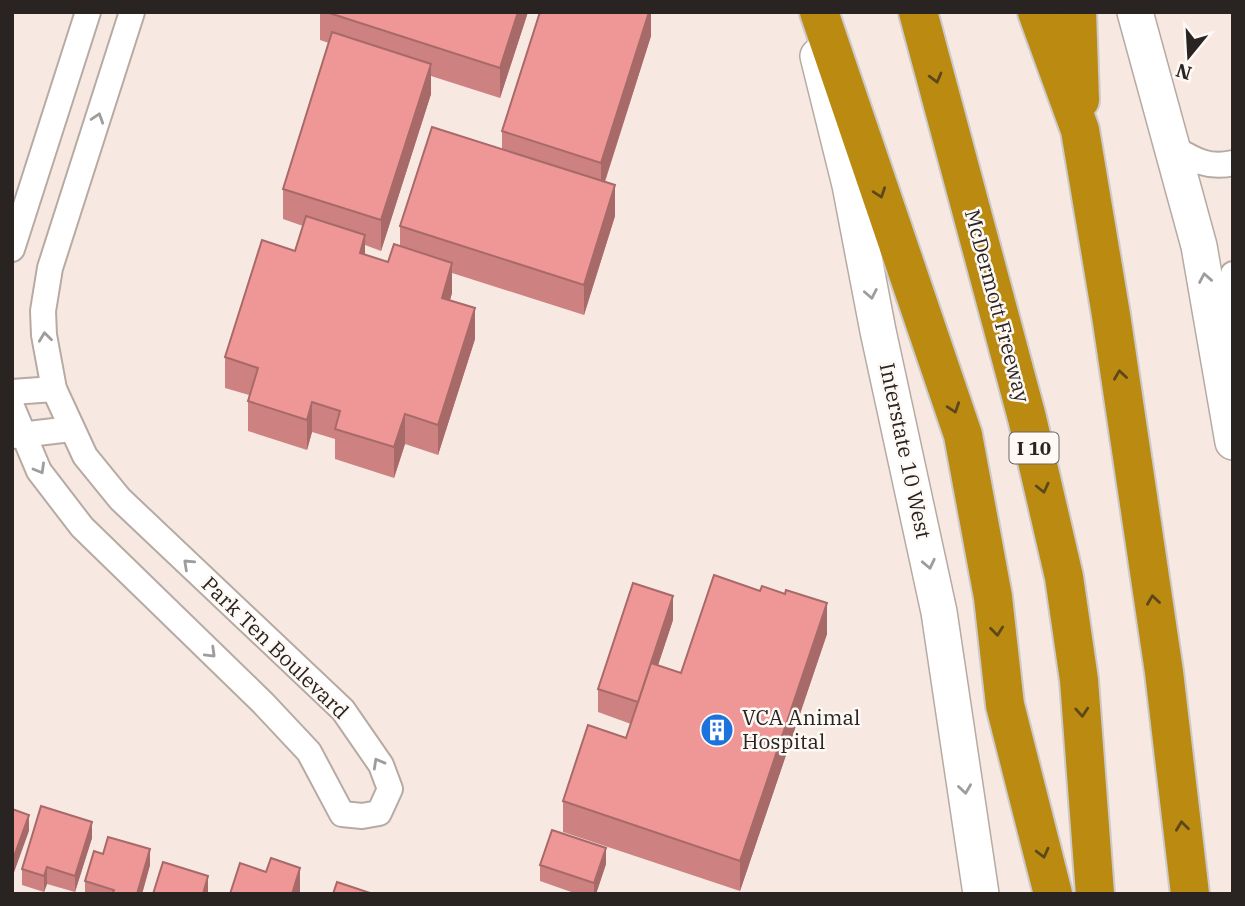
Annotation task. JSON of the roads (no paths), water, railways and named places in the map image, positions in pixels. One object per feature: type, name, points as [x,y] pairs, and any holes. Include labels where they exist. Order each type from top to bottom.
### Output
[{"type":"highway","points":[[819,12],[963,435],[993,597],[1005,705],[1053,894]]},
{"type":"highway","name":"McDermott Freeway","points":[[918,12],[1027,418],[1064,577],[1079,680],[1095,894]]},
{"type":"highway","points":[[1037,12],[1080,130]]},
{"type":"highway","points":[[1077,12],[1080,130],[1111,314],[1162,659],[1190,894]]},
{"type":"main road","name":"Interstate 10 West","points":[[807,12],[850,185],[878,331],[939,612],[981,894]]},
{"type":"main road","points":[[1135,12],[1199,246],[1233,442]]},
{"type":"street","points":[[12,250],[88,12]]},
{"type":"street","name":"Park Ten Boulevard","points":[[12,407],[18,436],[39,471],[82,527],[263,703],[309,752],[342,814],[362,816],[379,813],[390,789],[381,765],[343,710],[120,499],[85,456],[54,389],[44,335],[43,311],[50,268],[132,12]]},
{"type":"street","points":[[1174,148],[1201,164],[1221,166],[1233,163]]},
{"type":"street","points":[[1222,372],[1233,274]]},
{"type":"street","points":[[12,393],[54,389]]},
{"type":"street","points":[[18,436],[71,429]]},
{"type":"place","name":"VCA Animal Hospital","points":[[717,730]]}]
